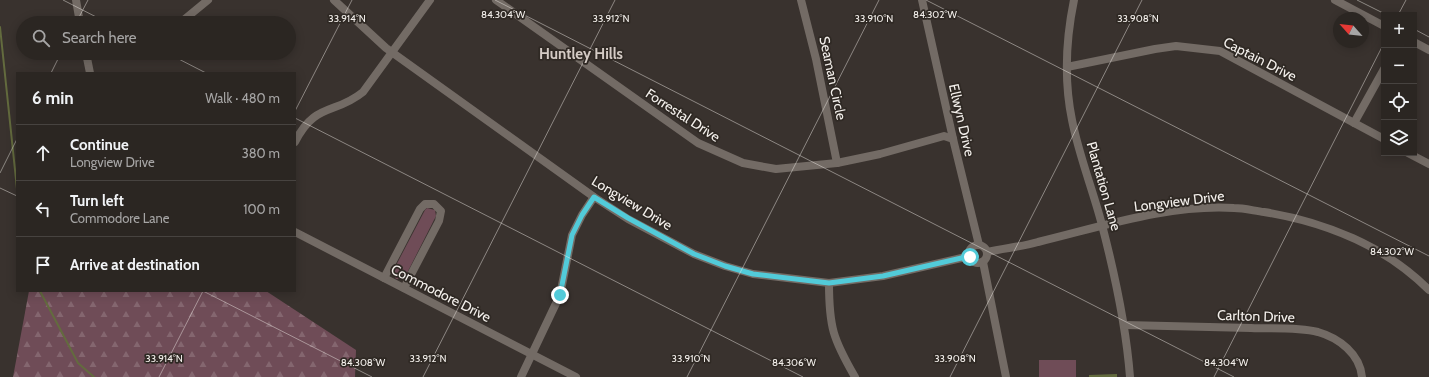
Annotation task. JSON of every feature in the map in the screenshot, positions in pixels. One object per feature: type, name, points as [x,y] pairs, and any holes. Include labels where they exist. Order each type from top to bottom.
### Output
[{"type":"street","points":[[76,0],[79,16]]},
{"type":"street","points":[[189,16],[208,0]]},
{"type":"street","name":"Longview Drive","points":[[334,0],[393,52],[594,197],[628,218],[694,254],[725,266],[753,274],[829,283],[883,276],[970,256]]},
{"type":"street","points":[[296,140],[301,130],[317,114],[350,101],[363,92],[430,0]]},
{"type":"street","name":"Forrestal Drive","points":[[496,0],[698,143],[724,156],[748,165],[776,169],[837,163],[880,154],[944,136],[953,139]]},
{"type":"street","name":"Seaman Circle","points":[[801,0],[816,59],[837,163]]},
{"type":"street","name":"Ellwyn Drive","points":[[922,0],[953,139],[979,245]]},
{"type":"street","name":"Plantation Lane","points":[[1074,0],[1071,16],[1067,67],[1072,121],[1102,227],[1125,325],[1130,377]]},
{"type":"street","points":[[1334,0],[1381,24]]},
{"type":"street","points":[[1417,44],[1429,50]]},
{"type":"street","name":"Captain Drive","points":[[1067,67],[1176,46],[1220,52],[1381,138]]},
{"type":"street","points":[[87,60],[90,72]]},
{"type":"street","points":[[1354,123],[1381,74]]},
{"type":"street","points":[[1414,156],[1429,164]]},
{"type":"street","points":[[520,377],[560,295],[572,235],[582,215],[594,197]]},
{"type":"street","points":[[384,278],[420,209],[425,204],[434,204],[440,211],[439,221],[404,288]]},
{"type":"street","name":"Longview Drive","points":[[987,252],[1035,243],[1164,213],[1200,209],[1235,208],[1294,217],[1343,234],[1376,250],[1404,269],[1429,290]]},
{"type":"street","name":"Commodore Drive","points":[[296,233],[576,377]]},
{"type":"street","points":[[983,262],[974,262],[970,256],[971,249],[979,245],[984,247],[987,252],[986,258],[983,262],[1006,377]]},
{"type":"street","points":[[829,283],[829,312],[831,329],[838,348],[855,377]]},
{"type":"street","name":"Carlton Drive","points":[[1125,325],[1289,329],[1317,332],[1334,339],[1348,349],[1358,361],[1362,377]]},
{"type":"green space","points":[[427,208],[435,210],[436,216],[404,279],[396,279],[392,273]]},
{"type":"green space","points":[[29,292],[268,292],[356,350],[355,377],[13,377]]},
{"type":"green space","points":[[1039,360],[1076,360],[1076,377],[1039,377]]},
{"type":"shaded area","points":[[1117,374],[1117,377],[1089,377],[1089,375]]},
{"type":"waterway","points":[[0,27],[16,179]]},
{"type":"waterway","points":[[41,292],[78,363],[94,377]]},
{"type":"district","name":"Huntley Hills","points":[[581,54]]},
{"type":"route","points":[[560,295],[566,274],[568,247],[572,235],[582,215],[594,197],[628,218],[694,254],[725,266],[753,274],[829,283],[883,276],[970,257]]}]
